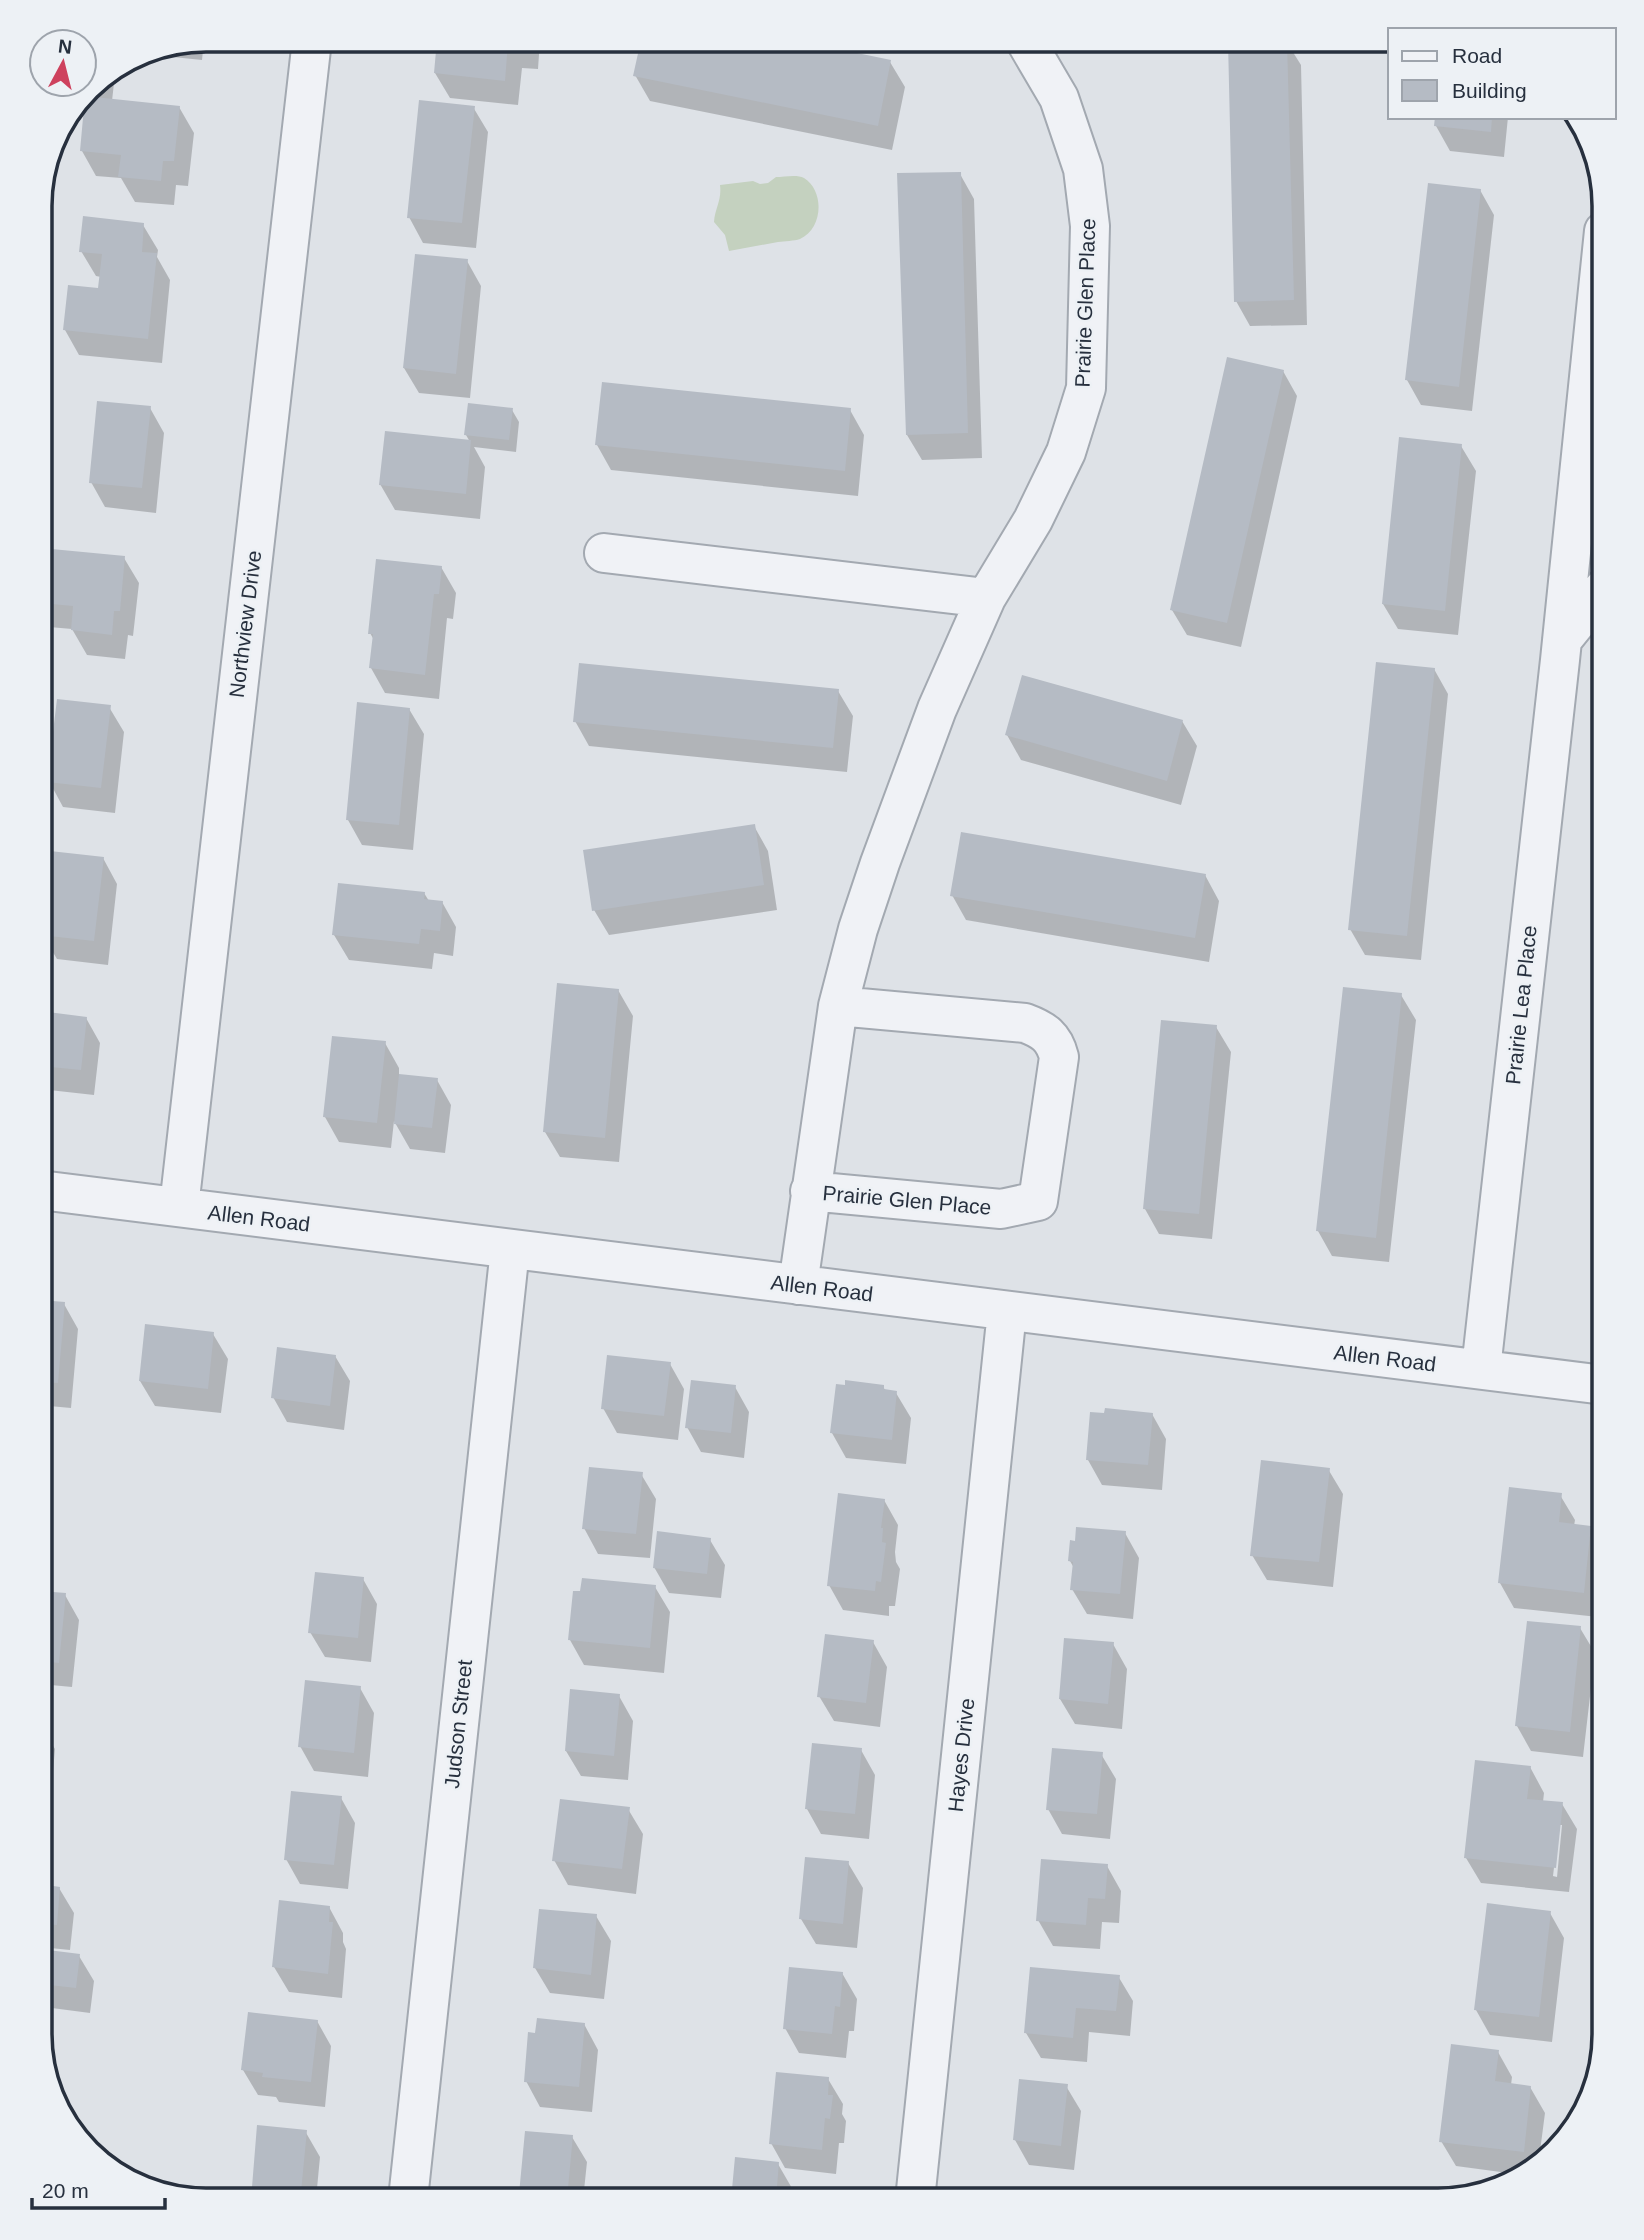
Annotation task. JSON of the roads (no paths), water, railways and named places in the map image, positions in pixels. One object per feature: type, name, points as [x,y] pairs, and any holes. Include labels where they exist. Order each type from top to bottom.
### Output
[{"type":"street","name":"Northview Drive","points":[[179,1208],[311,53]]},
{"type":"street","name":"Prairie Glen Place","points":[[798,1285],[838,1006],[858,929],[937,709],[986,598],[1033,520],[1066,452],[1086,388],[1090,226],[1083,169],[1059,98],[1033,53]]},
{"type":"street","name":"Prairie Lea Place","points":[[1481,1370],[1562,640],[1592,403]]},
{"type":"street","points":[[604,553],[986,598]]},
{"type":"street","points":[[1562,640],[1592,604]]},
{"type":"street","name":"Prairie Glen Place","points":[[810,1191],[1001,1209],[1038,1201],[1043,1173],[1059,1057],[1055,1045],[1047,1035],[1025,1023],[838,1006]]},
{"type":"street","name":"Allen Road","points":[[52,1192],[1592,1384]]},
{"type":"street","name":"Judson Street","points":[[409,2187],[510,1249]]},
{"type":"street","name":"Hayes Drive","points":[[916,2188],[1007,1311]]}]
